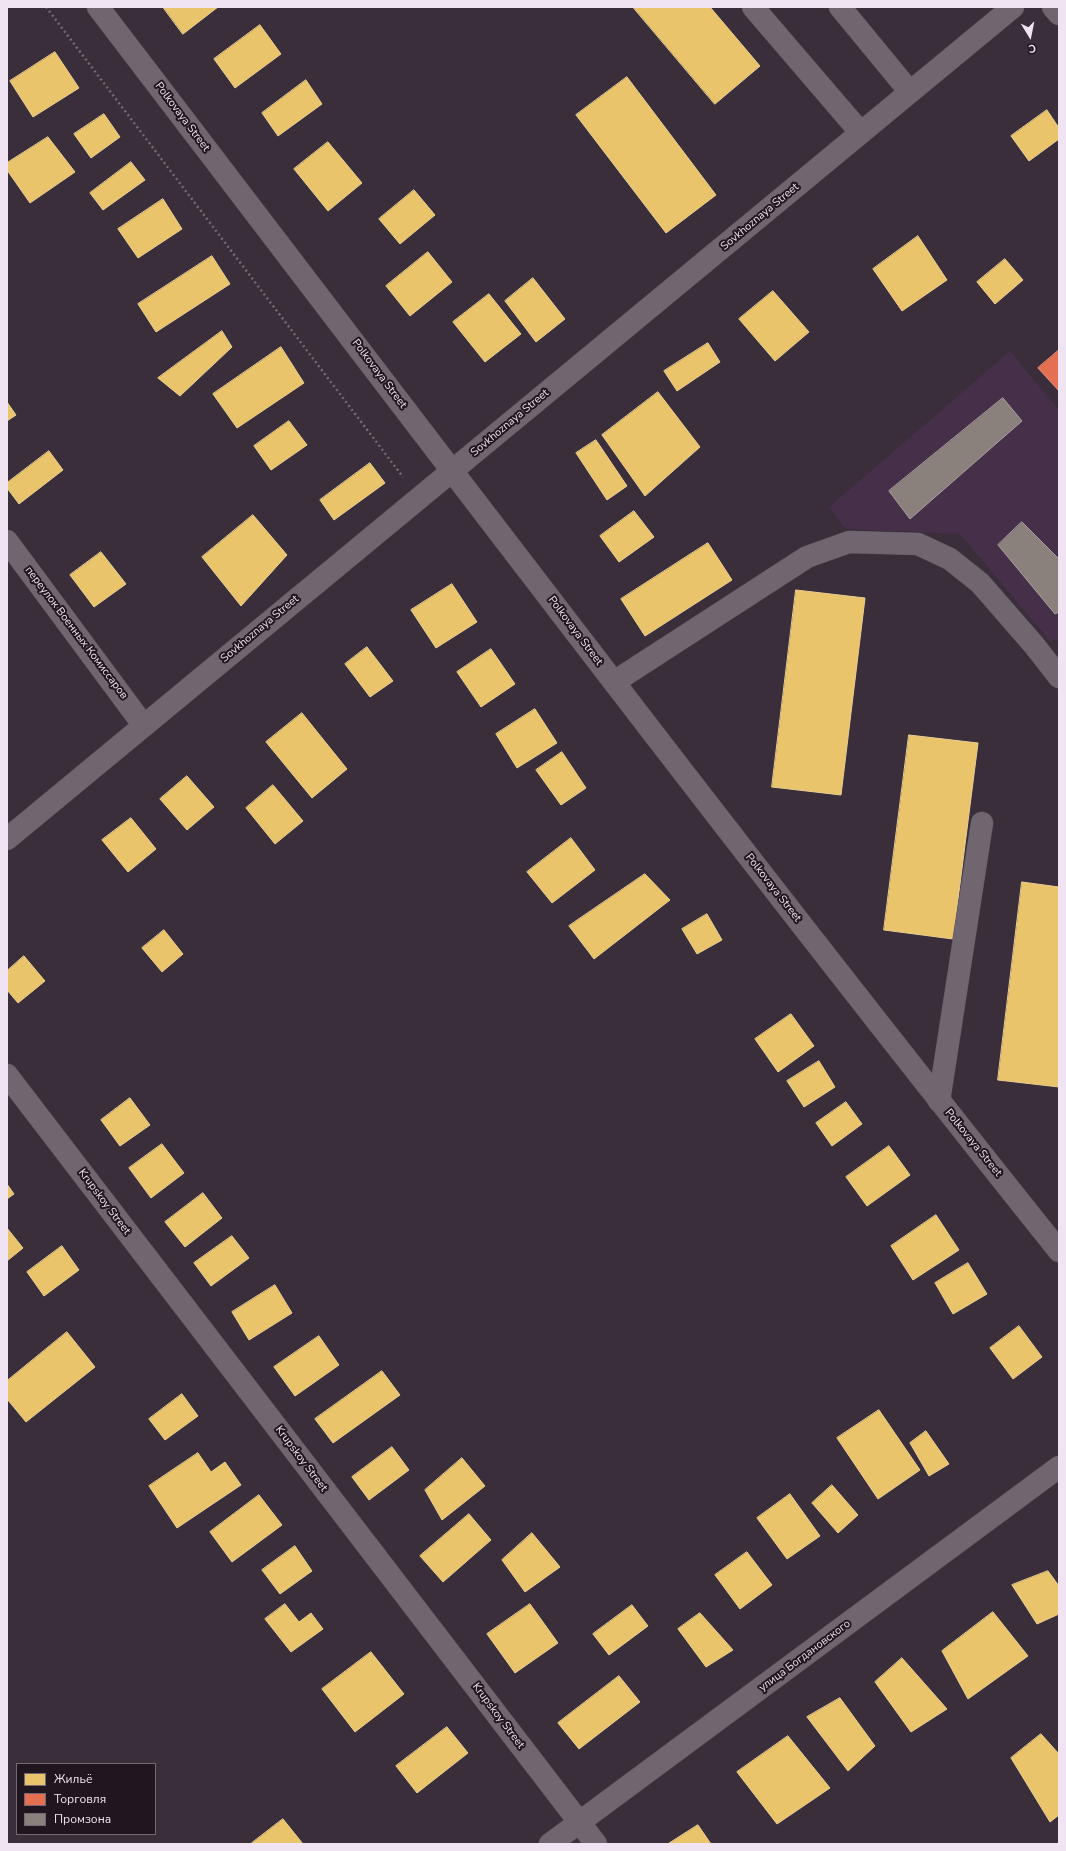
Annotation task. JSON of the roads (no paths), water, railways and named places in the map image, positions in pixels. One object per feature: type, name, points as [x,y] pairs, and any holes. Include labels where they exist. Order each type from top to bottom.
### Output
[{"type":"street","name":"Polkovaya Street","points":[[98,7],[614,682],[939,1101],[1059,1251]]},
{"type":"street","points":[[753,7],[861,133]]},
{"type":"street","points":[[840,7],[910,92]]},
{"type":"street","name":"Sovkhoznaya Street","points":[[7,839],[1014,7]]},
{"type":"street","points":[[1053,7],[1059,14]]},
{"type":"street","name":"переулок Военных Комиссаров","points":[[7,541],[144,726]]},
{"type":"street","points":[[614,682],[807,557],[849,542],[918,544],[950,559],[980,583],[1034,645],[1059,677]]},
{"type":"street","points":[[939,1101],[982,823]]},
{"type":"street","name":"Krupskoy Street","points":[[7,1075],[596,1844]]},
{"type":"street","name":"улица Богдановского","points":[[550,1844],[1059,1467]]}]
